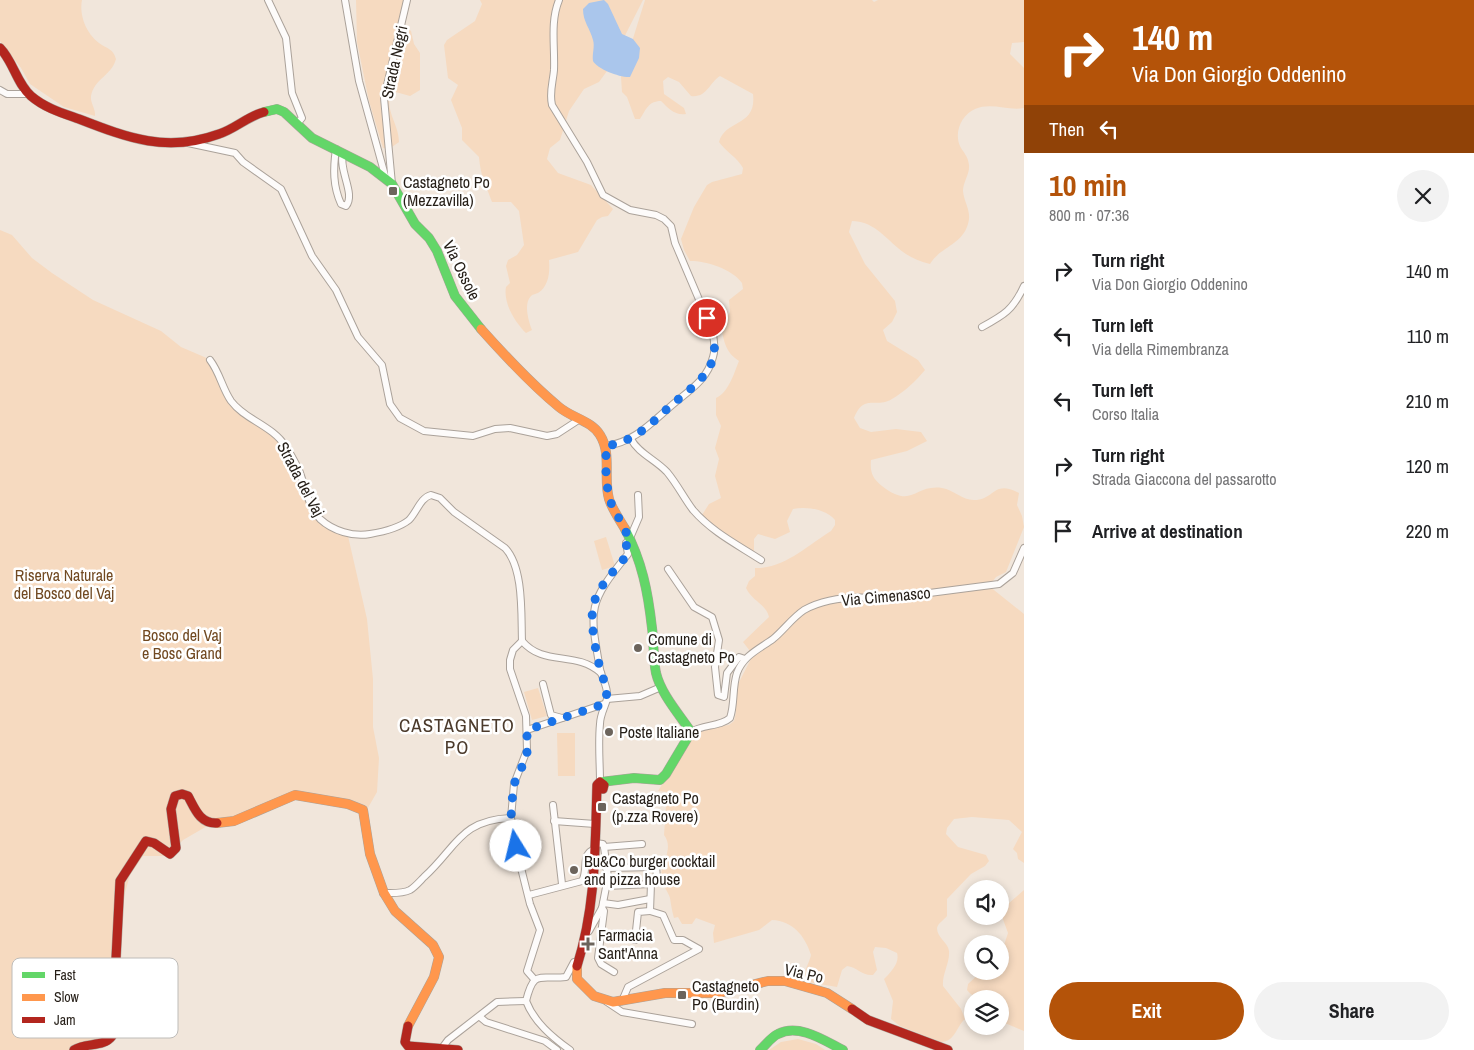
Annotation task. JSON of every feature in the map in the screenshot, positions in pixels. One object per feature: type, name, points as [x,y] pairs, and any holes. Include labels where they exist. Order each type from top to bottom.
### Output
[{"type":"street","points":[[268,0],[286,38],[292,93],[302,115],[297,124]]},
{"type":"street","points":[[345,0],[359,81],[389,181]]},
{"type":"street","name":"Strada Negri","points":[[389,181],[384,98],[407,0]]},
{"type":"street","points":[[560,0],[553,25],[554,70],[550,97],[552,105],[587,162],[603,195],[630,210],[656,215],[664,219],[671,226],[675,243],[712,330],[713,358],[704,377],[697,386],[666,410],[649,428],[631,438],[606,446],[606,476],[609,499],[630,539],[642,568],[652,627],[654,662],[661,687],[690,732]]},
{"type":"street","points":[[0,48],[7,55],[29,94],[54,111],[125,137],[150,143],[186,143],[235,153],[243,162],[281,189],[312,256],[336,290],[358,337],[382,365],[390,404],[400,418],[424,431],[473,436],[495,429],[510,428],[547,436],[557,434],[580,419]]},
{"type":"street","points":[[0,90],[7,94],[29,94]]},
{"type":"street","name":"Via Ossole","points":[[186,143],[220,134],[260,113],[277,109],[284,112],[312,138],[370,166],[389,181],[412,219],[429,238],[437,251],[455,296],[462,307],[512,364],[561,409],[595,428],[606,446]]},
{"type":"street","points":[[340,151],[341,166],[349,198],[346,206],[342,204],[339,198],[333,178],[340,151]]},
{"type":"street","points":[[982,327],[1007,313],[1017,301],[1024,286]]},
{"type":"street","name":"Strada del Vaj","points":[[210,360],[220,374],[232,401],[268,428],[285,445],[299,471],[315,512],[320,519],[334,528],[351,534],[368,534],[400,525],[408,520],[423,498],[431,495],[440,498],[454,512],[505,548],[510,554],[517,576],[522,606],[522,642]]},
{"type":"street","points":[[631,438],[635,447],[653,458],[668,474],[693,510],[708,526],[761,560]]},
{"type":"street","points":[[601,673],[592,621],[594,605],[600,590],[628,554],[626,543],[630,539],[639,517],[638,495]]},
{"type":"street","name":"Via Cimenasco","points":[[668,569],[694,607],[712,617],[719,640],[715,667],[718,695],[724,697],[726,673],[739,657],[745,658],[775,637],[805,610],[837,599],[865,597],[883,600],[998,584],[1013,573],[1024,548]]},
{"type":"street","points":[[534,979],[527,971],[540,930],[528,895],[511,818],[514,784],[527,756],[527,730],[520,694],[510,669],[513,650],[522,642],[530,651],[537,655],[581,661],[593,666],[601,673],[605,680],[605,702],[600,724],[601,785],[595,824],[598,846],[608,877],[603,905],[604,911],[598,958],[601,964],[614,972]]},
{"type":"street","points":[[601,785],[613,780],[634,778],[656,781],[663,778],[690,732],[704,725],[727,721],[730,718],[733,712],[732,696],[737,672],[745,658]]},
{"type":"street","points":[[543,684],[551,715],[562,718]]},
{"type":"street","points":[[527,730],[605,702],[640,696],[661,687]]},
{"type":"street","points":[[116,958],[120,881],[146,841],[154,843],[170,854],[176,848],[171,808],[175,796],[182,794],[188,796],[200,818],[211,823],[234,821],[295,795],[310,796],[360,807],[366,818],[366,832],[375,874],[383,893],[402,921],[435,946],[438,954],[436,969],[405,1034],[405,1048],[458,1050]]},
{"type":"street","points":[[553,805],[562,884]]},
{"type":"street","points":[[383,893],[396,894],[410,890],[429,872],[453,843],[468,830],[486,821],[511,818]]},
{"type":"street","points":[[554,821],[595,824]]},
{"type":"street","points":[[528,895],[562,884],[577,884],[582,881],[586,856],[598,846],[642,844]]},
{"type":"street","points":[[598,846],[594,892],[587,934],[576,970],[577,979],[590,994],[614,1002],[622,1012],[667,1018],[692,1024]]},
{"type":"street","points":[[606,868],[656,867],[657,878],[651,884],[650,910]]},
{"type":"street","points":[[606,886],[651,884]]},
{"type":"street","points":[[603,905],[618,905],[650,899]]},
{"type":"street","points":[[587,934],[603,905]]},
{"type":"street","points":[[614,1002],[628,987],[699,949],[689,943],[674,940],[663,915],[650,910],[638,912],[635,940]]},
{"type":"street","points":[[570,1050],[553,1037],[533,1016],[526,1001],[530,984],[534,979],[540,976],[566,977],[574,962],[578,962]]},
{"type":"street","name":"Via Po","points":[[614,1002],[665,993],[719,993],[768,981],[785,981],[827,993],[868,1020],[948,1050]]},
{"type":"street","points":[[442,1048],[448,1040],[497,1002],[526,1001]]},
{"type":"street","points":[[480,1017],[486,1022],[545,1041],[557,1050]]},
{"type":"street","points":[[760,1050],[778,1034],[789,1030],[805,1033],[842,1050]]},
{"type":"street","points":[[74,1050],[80,1046],[104,1045],[111,1038]]},
{"type":"green space","points":[[0,0],[82,0],[83,18],[87,29],[94,39],[115,55],[116,59],[111,69],[93,90],[91,99],[95,116],[64,107],[30,84],[21,68],[0,41]]},
{"type":"green space","points":[[356,0],[404,0],[402,24],[411,31],[414,44],[420,53],[420,90],[410,96],[392,91],[389,104],[399,142],[389,149],[383,148],[369,101],[357,42]]},
{"type":"green space","points":[[480,0],[643,0],[607,71],[599,82],[584,89],[569,111],[560,140],[550,148],[547,159],[558,173],[591,185],[613,209],[608,216],[597,220],[578,252],[549,260],[547,283],[542,290],[532,295],[527,304],[527,313],[532,330],[526,333],[511,312],[506,299],[506,287],[510,283],[506,266],[508,260],[517,255],[524,245],[519,211],[511,202],[492,202],[482,175],[479,157],[462,140],[462,128],[451,100],[458,85],[448,78],[444,45],[447,40],[475,21],[482,4]]},
{"type":"green space","points":[[645,0],[872,0],[874,2],[878,0],[1024,0],[1024,42],[1012,43],[1010,54],[1024,68],[1024,108],[987,106],[975,109],[962,120],[958,131],[959,143],[969,165],[963,191],[969,219],[961,237],[934,258],[930,264],[917,260],[905,253],[872,226],[852,221],[849,232],[865,264],[895,301],[897,312],[892,322],[883,330],[887,341],[918,360],[925,370],[910,386],[886,402],[862,406],[854,418],[860,428],[871,432],[896,429],[921,432],[927,441],[907,451],[871,460],[871,471],[874,477],[882,486],[892,493],[901,496],[907,496],[925,489],[942,488],[974,500],[986,497],[999,489],[1010,489],[1019,493],[1017,505],[1024,527],[1006,572],[996,577],[989,586],[1024,614],[1024,863],[1018,859],[1017,853],[1013,849],[1022,832],[1009,820],[972,817],[954,819],[947,828],[946,834],[958,847],[986,855],[989,861],[985,866],[964,880],[947,899],[947,916],[937,928],[949,951],[943,986],[961,1009],[964,1016],[964,1020],[949,1040],[941,1042],[900,1026],[891,1019],[893,1001],[884,979],[896,964],[898,957],[897,953],[886,948],[875,947],[873,952],[877,970],[873,975],[847,966],[842,970],[837,987],[808,982],[805,972],[811,955],[802,936],[786,923],[772,920],[759,930],[714,943],[713,933],[715,925],[696,918],[692,924],[682,924],[678,917],[674,918],[670,898],[661,876],[668,850],[667,840],[664,835],[667,792],[658,791],[694,734],[704,728],[729,725],[734,721],[736,688],[753,655],[743,642],[769,617],[765,609],[746,588],[749,581],[755,576],[755,568],[776,565],[795,555],[831,531],[835,525],[835,520],[826,513],[815,509],[793,509],[787,521],[790,532],[775,539],[758,534],[754,539],[754,552],[718,530],[702,515],[709,504],[721,498],[715,476],[719,459],[715,448],[721,426],[716,415],[716,398],[728,387],[739,361],[728,351],[721,327],[730,312],[729,300],[743,289],[742,283],[738,278],[726,270],[704,262],[690,261],[681,239],[694,207],[707,185],[742,174],[743,168],[741,164],[719,142],[727,129],[746,118],[753,105],[753,94],[720,76],[701,95],[691,96],[679,82],[668,77],[663,81],[664,94],[684,108],[686,114],[675,113],[661,101],[657,101],[648,107],[640,119],[635,119],[627,97],[622,92],[621,77]]},
{"type":"green space","name":"Bosco del Vaj e Bosc Grand","points":[[0,230],[12,235],[32,258],[93,300],[161,331],[181,347],[209,359],[235,411],[256,422],[284,445],[318,521],[331,530],[348,536],[367,619],[373,679],[373,727],[379,758],[377,792],[365,813],[314,798],[288,799],[209,825],[183,840],[168,856],[143,856],[130,875],[123,900],[117,958],[12,958],[12,1038],[109,1038],[108,1044],[92,1050],[0,1050]]},
{"type":"green space","points":[[606,537],[615,566],[602,570],[594,541]]},
{"type":"green space","points":[[538,688],[547,716],[532,720],[524,692]]},
{"type":"green space","points":[[557,733],[575,733],[575,776],[558,776]]},
{"type":"green space","points":[[1024,890],[1024,1031],[1009,1025],[1009,990],[967,990],[968,984],[972,980],[1009,980],[1009,935],[1007,935],[1005,925],[1009,925],[1009,903]]},
{"type":"green space","points":[[798,1039],[816,1044],[825,1050],[769,1050],[781,1042]]},
{"type":"water","points":[[604,0],[608,4],[622,34],[633,39],[640,48],[639,58],[630,77],[610,72],[599,67],[593,61],[594,43],[584,18],[583,9],[589,3]]},
{"type":"traffic: fast","points":[[264,112],[277,109],[284,112],[312,138],[370,167],[392,184],[415,224],[429,238],[437,251],[455,296],[481,329]]},
{"type":"traffic: fast","points":[[601,782],[634,778],[660,780],[666,774],[691,732],[658,681],[646,589],[636,553],[625,529]]},
{"type":"traffic: fast","points":[[760,1050],[775,1035],[786,1031],[812,1034],[843,1050]]},
{"type":"traffic: slow","points":[[481,329],[519,370],[549,398],[564,411],[592,426],[600,435],[606,450],[607,491],[609,499],[625,529]]},
{"type":"traffic: slow","points":[[217,823],[234,821],[295,795],[348,804],[363,810],[370,854],[384,893],[395,911],[433,945],[439,957],[434,977],[408,1026]]},
{"type":"traffic: slow","points":[[577,966],[577,979],[594,996],[613,1002],[665,993],[719,993],[768,981],[785,981],[827,993],[852,1009]]},
{"type":"traffic: jam","points":[[0,48],[26,91],[36,100],[60,112],[131,137],[165,143],[200,140],[225,132],[252,116],[264,112]]},
{"type":"traffic: jam","points":[[577,966],[588,921],[591,899],[595,854],[597,785],[600,782],[604,785],[603,789],[597,788]]},
{"type":"traffic: jam","points":[[116,958],[120,881],[146,841],[154,843],[170,854],[176,848],[171,809],[175,796],[182,794],[188,796],[202,818],[211,823],[217,823]]},
{"type":"traffic: jam","points":[[852,1009],[868,1020],[948,1050]]},
{"type":"traffic: jam","points":[[408,1026],[405,1042],[408,1046],[458,1050]]},
{"type":"traffic: jam","points":[[74,1050],[84,1046],[99,1044],[110,1038]]},
{"type":"place","name":"Castagneto Po (Mezzavilla)","points":[[393,191]]},
{"type":"place","name":"Comune di Castagneto Po","points":[[638,648]]},
{"type":"place","name":"Poste Italiane","points":[[609,732]]},
{"type":"place","name":"Castagneto Po (p.zza Rovere)","points":[[602,807]]},
{"type":"place","name":"Bu&Co burger cocktail and pizza house","points":[[574,870]]},
{"type":"place","name":"Farmacia Sant'Anna","points":[[588,944]]},
{"type":"place","name":"Castagneto Po (Burdin)","points":[[682,995]]},
{"type":"district","name":"CASTAGNETO PO","points":[[457,736]]},
{"type":"route","points":[[516,846],[511,818],[512,801],[514,784],[527,756],[527,730],[604,704],[607,699],[605,680],[601,673],[592,621],[594,605],[600,590],[628,554],[626,543],[630,540],[609,499],[606,486],[606,446],[616,445],[643,432],[674,403],[697,386],[704,377],[714,352],[714,339],[707,318]]},
{"type":"park label","name":"Riserva Naturale del Bosco del Vaj","points":[[64,584]]}]
